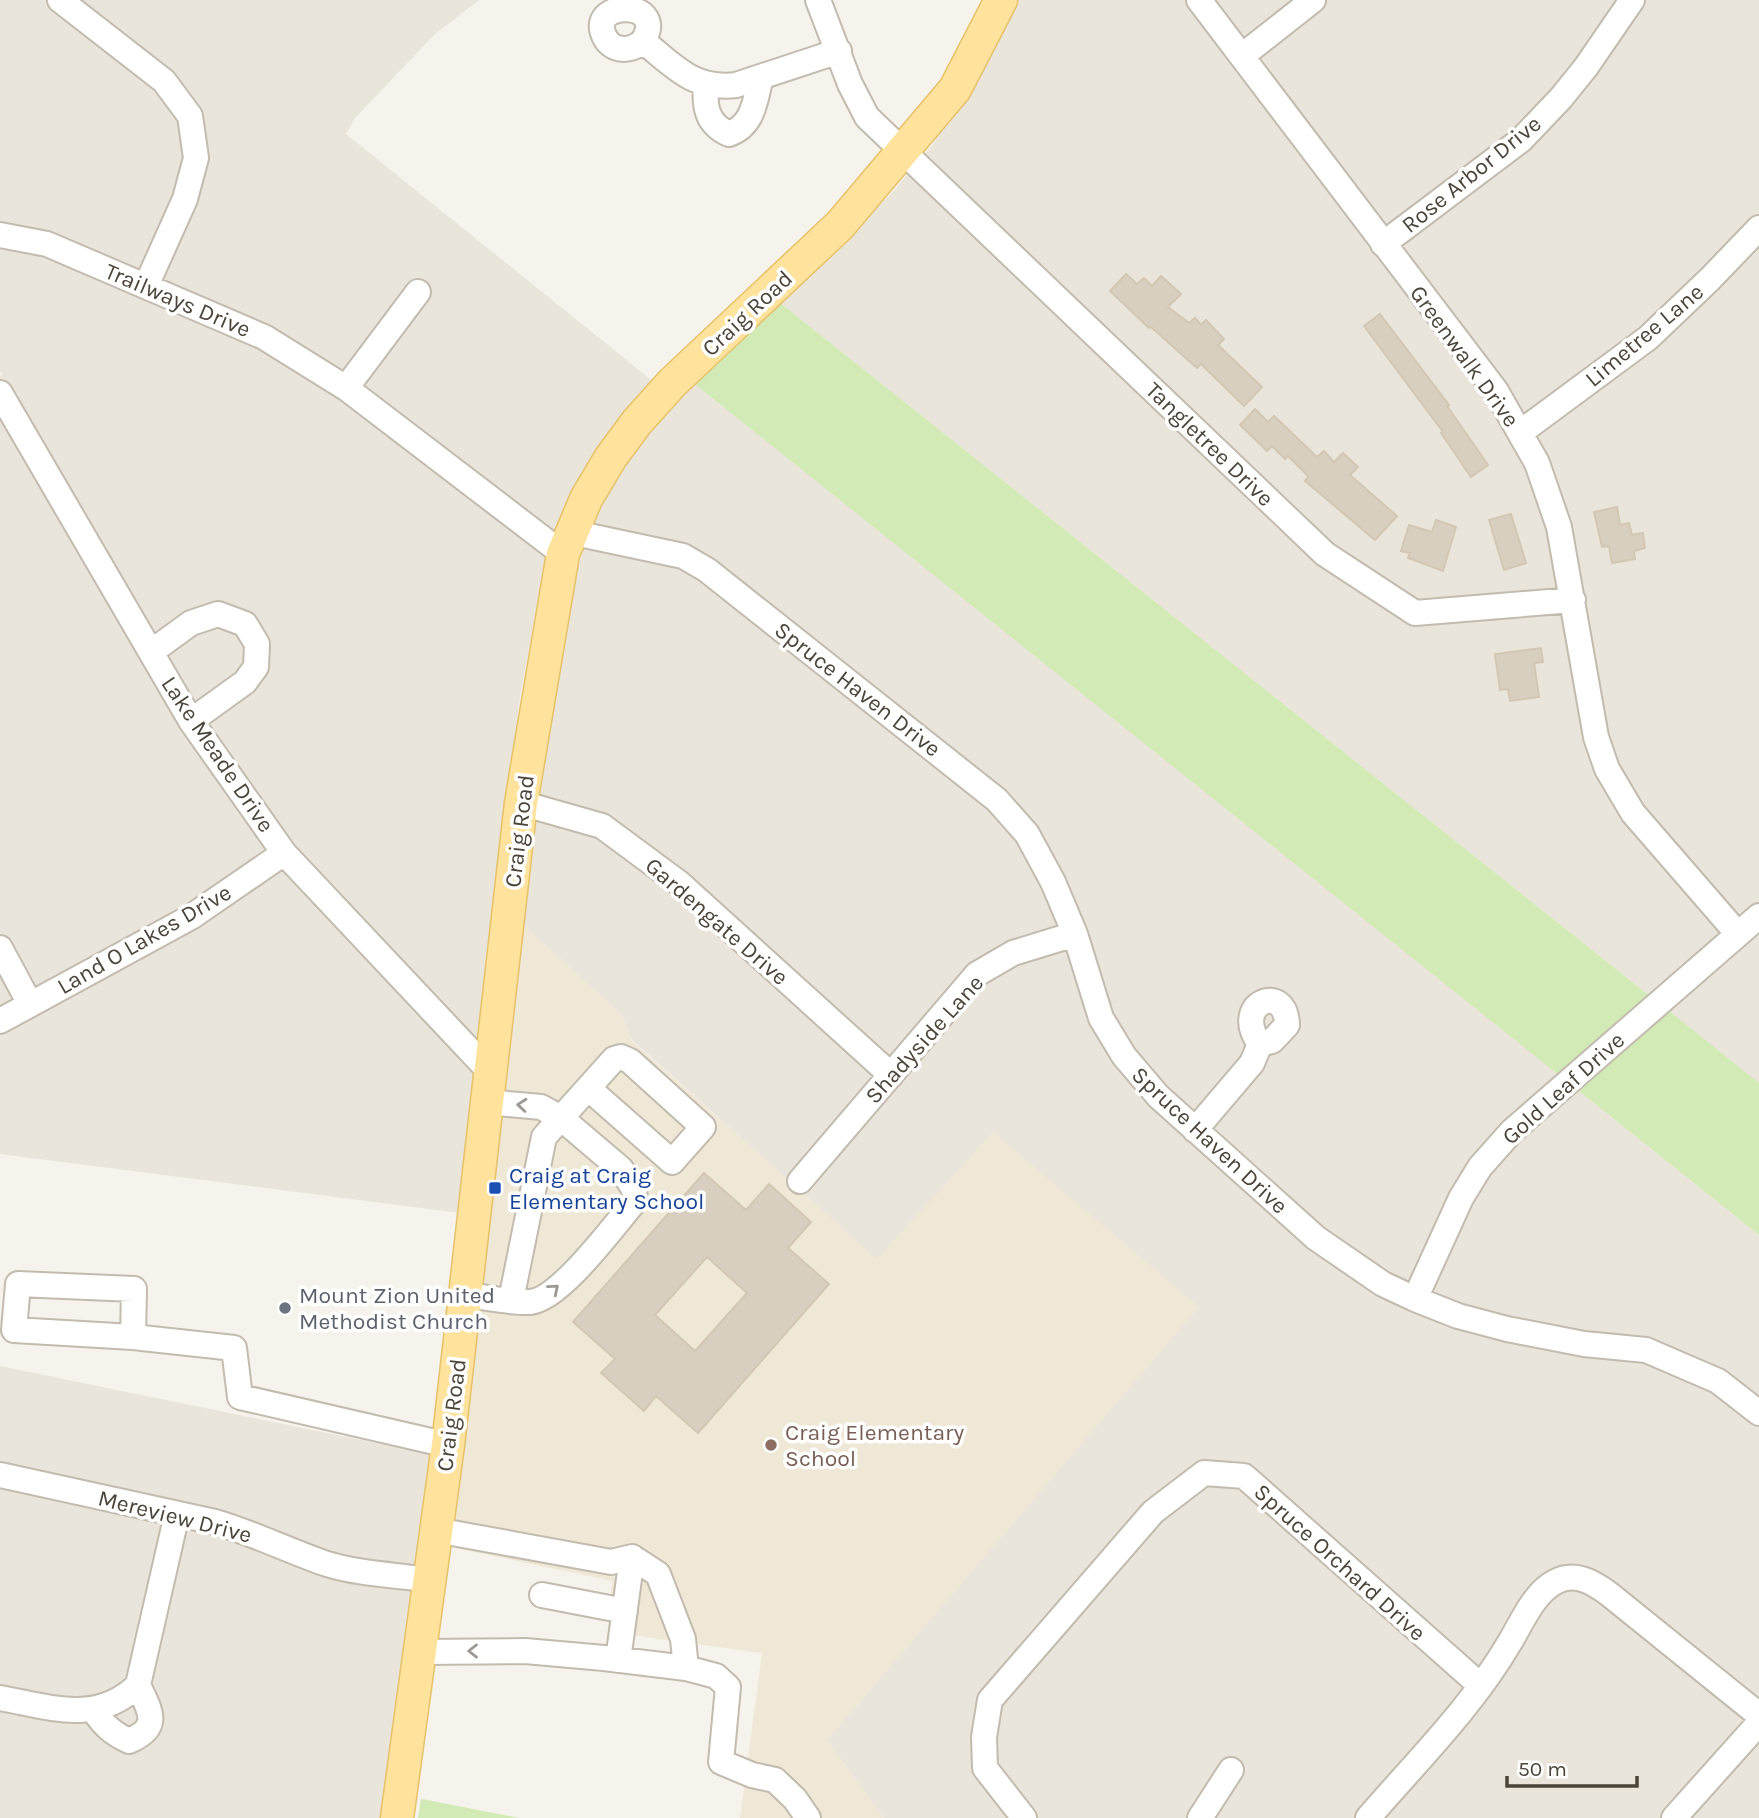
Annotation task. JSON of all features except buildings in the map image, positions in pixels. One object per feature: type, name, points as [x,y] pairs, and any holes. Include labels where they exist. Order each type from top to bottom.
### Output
[{"type":"main road","name":"Craig Road","points":[[397,1818],[448,1445],[521,803],[567,543],[586,499],[611,457],[655,401],[840,225],[904,151],[955,89],[1001,0]]},
{"type":"street","points":[[60,0],[163,81],[190,116],[196,158],[185,199],[146,286]]},
{"type":"street","name":"Tangletree Drive","points":[[818,0],[850,84],[867,117],[1325,554],[1415,613],[1573,600]]},
{"type":"street","name":"Greenwalk Drive","points":[[1199,0],[1496,391],[1521,432],[1537,463],[1559,527],[1596,737],[1607,769],[1633,813],[1737,933]]},
{"type":"street","points":[[1242,56],[1314,0]]},
{"type":"street","name":"Rose Arbor Drive","points":[[1383,244],[1521,140],[1586,67],[1632,0]]},
{"type":"street","points":[[643,41],[685,76],[706,85],[736,85],[839,51]]},
{"type":"street","points":[[706,85],[708,116],[716,128],[729,134],[747,124],[761,77]]},
{"type":"street","name":"Limetree Lane","points":[[1521,432],[1648,338],[1759,228]]},
{"type":"street","name":"Trailways Drive","points":[[0,235],[47,244],[264,337],[346,388],[567,543]]},
{"type":"street","points":[[346,388],[418,292]]},
{"type":"street","name":"Lake Meade Drive","points":[[0,393],[191,721],[284,853],[489,1088]]},
{"type":"street","name":"Spruce Haven Drive","points":[[567,543],[683,556],[707,570],[998,800],[1027,834],[1053,882],[1075,934],[1101,1018],[1124,1056],[1158,1096],[1316,1238],[1383,1284],[1458,1316],[1584,1344],[1646,1350],[1718,1381],[1759,1413]]},
{"type":"street","points":[[151,652],[191,624],[218,614],[245,624],[257,644],[256,667],[245,682],[191,721]]},
{"type":"street","name":"Gardengate Drive","points":[[521,803],[602,826],[613,834],[679,883],[891,1075]]},
{"type":"street","name":"Land O Lakes Drive","points":[[0,1021],[191,917],[284,853]]},
{"type":"street","name":"Gold Leaf Drive","points":[[1415,1299],[1461,1198],[1480,1167],[1513,1131],[1759,915]]},
{"type":"street","name":"Shadyside Lane","points":[[800,1181],[977,975],[1013,953],[1075,934]]},
{"type":"street","points":[[0,948],[30,1004]]},
{"type":"street","points":[[1195,1130],[1252,1063],[1260,1044]]},
{"type":"street","points":[[512,1300],[544,1137],[614,1059],[621,1057],[630,1061],[703,1127],[672,1162],[588,1088]]},
{"type":"street","points":[[465,1295],[532,1302],[548,1296],[586,1261],[635,1201],[634,1189],[621,1169],[561,1118],[541,1107],[489,1088]]},
{"type":"street","points":[[133,1337],[134,1289],[18,1284],[14,1330],[133,1337],[234,1348],[240,1397],[448,1445]]},
{"type":"street","name":"Spruce Orchard Drive","points":[[1024,1818],[985,1768],[984,1737],[990,1700],[1153,1511],[1204,1473],[1244,1476],[1481,1686]]},
{"type":"street","name":"Mereview Drive","points":[[0,1475],[246,1531],[328,1564],[361,1572],[430,1580]]},
{"type":"street","points":[[0,1698],[76,1712],[93,1709],[127,1696],[138,1685],[177,1514]]},
{"type":"street","points":[[436,1530],[611,1562],[632,1557],[658,1574],[683,1639],[686,1668]]},
{"type":"street","points":[[618,1660],[632,1557]]},
{"type":"street","points":[[1368,1818],[1481,1686],[1530,1608],[1546,1588],[1557,1580],[1581,1578],[1595,1584],[1759,1715]]},
{"type":"street","points":[[542,1595],[625,1611]]},
{"type":"street","points":[[420,1651],[525,1651],[686,1668],[716,1676],[728,1687],[721,1762],[752,1775],[775,1780],[808,1818]]},
{"type":"street","points":[[93,1709],[102,1724],[115,1735],[129,1741],[142,1735],[149,1728],[151,1720],[138,1685]]},
{"type":"street","points":[[1674,1818],[1759,1723]]},
{"type":"street","points":[[1200,1818],[1231,1770]]},
{"type":"shaded area","points":[[0,0],[479,0],[434,35],[355,118],[346,134],[655,383],[623,414],[563,509],[544,567],[520,696],[460,1213],[0,1154],[0,376],[3,375],[0,371]]},
{"type":"shaded area","points":[[1016,0],[1759,0],[1759,1083],[779,302],[891,194],[933,144]]},
{"type":"shaded area","points":[[691,381],[1759,1235],[1759,1818],[884,1818],[827,1740],[1198,1307],[877,1260],[631,1039],[621,1014],[521,923],[546,741],[572,586],[593,520],[637,447]]},
{"type":"shaded area","name":"Craig Elementary School","points":[[521,923],[621,1014],[631,1040],[877,1259],[993,1132],[1199,1307],[827,1740],[884,1818],[740,1818],[762,1653],[608,1632],[612,1581],[451,1547]]},
{"type":"shaded area","points":[[0,1366],[434,1455],[385,1818],[0,1818]]},
{"type":"green space","points":[[779,302],[1651,997],[1560,1076],[691,381]]},
{"type":"green space","points":[[1668,1010],[1759,1083],[1759,1235],[1579,1091]]},
{"type":"green space","points":[[422,1799],[519,1818],[418,1818]]},
{"type":"place","name":"Craig at Craig Elementary School","points":[[495,1188]]},
{"type":"place","name":"Mount Zion United Methodist Church","points":[[285,1308]]},
{"type":"place","name":"Craig Elementary School","points":[[771,1445]]}]
